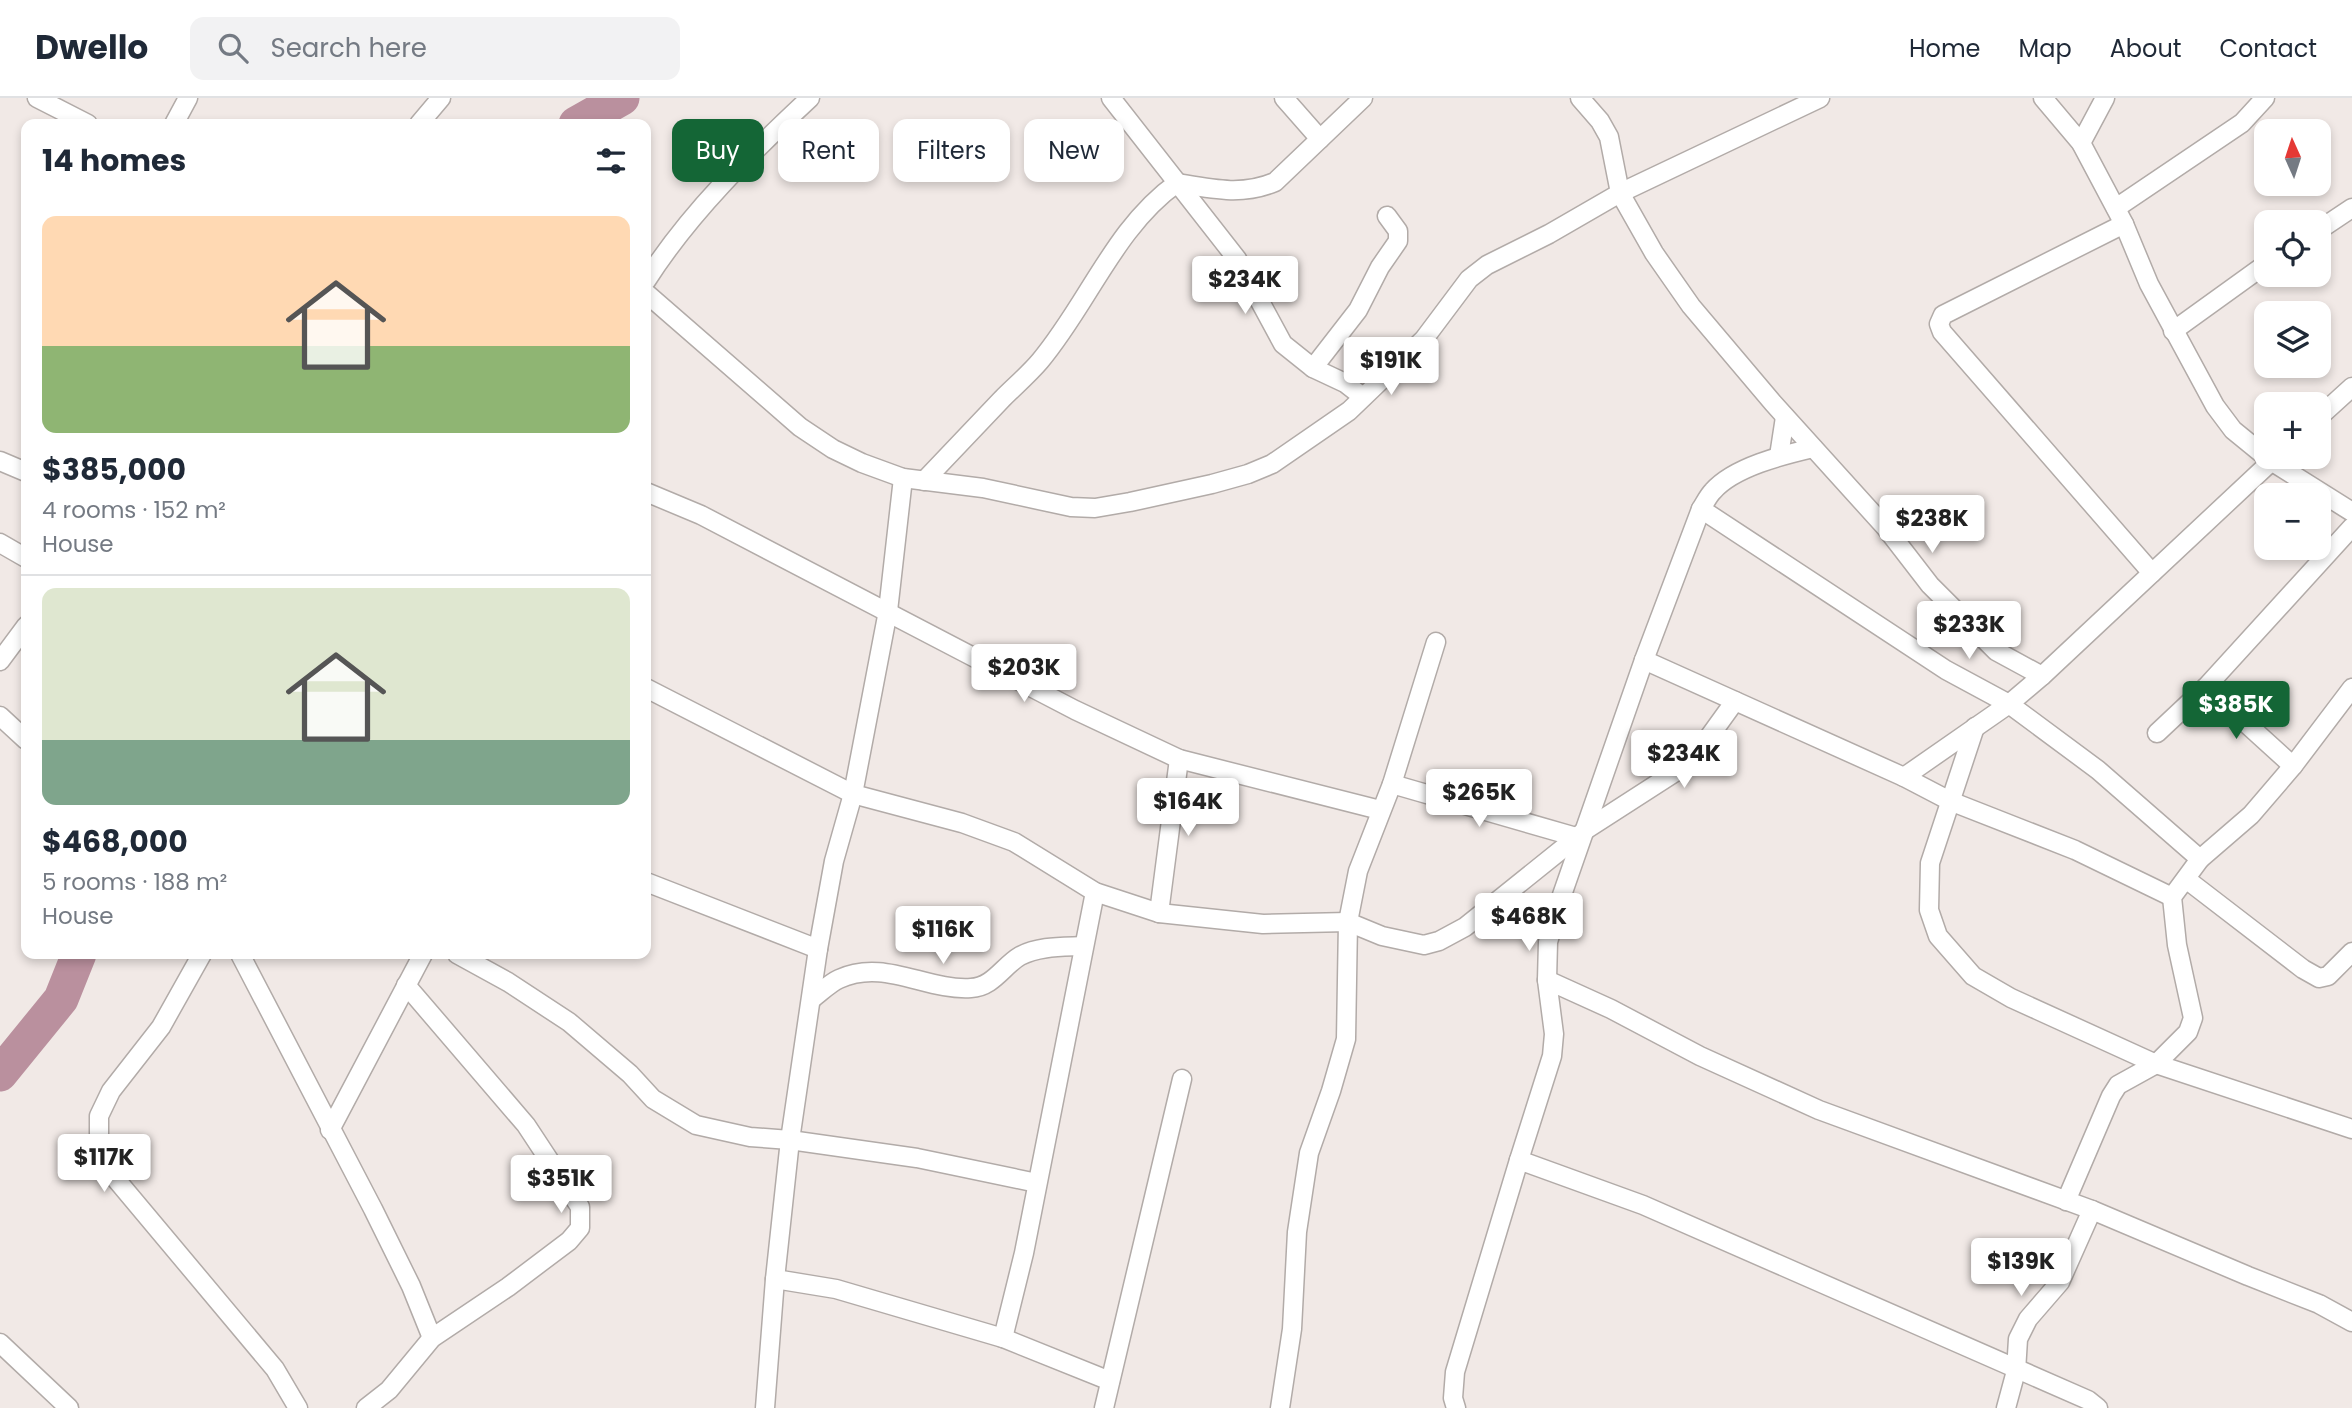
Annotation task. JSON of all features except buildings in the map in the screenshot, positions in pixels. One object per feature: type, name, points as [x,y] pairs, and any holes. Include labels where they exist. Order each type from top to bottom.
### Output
[{"type":"street","points":[[37,98],[78,119]]},
{"type":"street","points":[[177,119],[188,98]]},
{"type":"street","points":[[423,119],[441,98]]},
{"type":"street","points":[[651,273],[669,245],[729,177],[810,98]]},
{"type":"street","points":[[1111,98],[1237,260],[1283,344],[1313,368],[1345,383],[1363,397]]},
{"type":"street","points":[[1284,98],[1320,139]]},
{"type":"street","points":[[924,481],[1039,362],[1128,233],[1151,205],[1177,183],[1241,191],[1275,182],[1363,98]]},
{"type":"street","points":[[1580,98],[1601,121],[1609,137],[1620,192],[1654,253],[1691,306],[1785,417],[1886,528],[1930,585],[1996,650],[2042,676]]},
{"type":"street","points":[[651,297],[800,427],[833,449],[903,478],[983,488],[1071,507],[1095,508],[1212,484],[1272,464],[1322,431],[1363,397],[1424,339],[1469,279],[1487,265],[1549,234],[1620,192],[1820,98]]},
{"type":"street","points":[[2043,98],[2081,143],[2120,216],[2149,284],[2214,406],[2233,430],[2254,445]]},
{"type":"street","points":[[2081,143],[2105,98]]},
{"type":"street","points":[[2152,573],[1942,332],[1939,324],[1943,315],[2120,216],[2242,123],[2265,98]]},
{"type":"street","points":[[2331,222],[2352,208]]},
{"type":"street","points":[[1313,368],[1358,310],[1398,240],[1398,231],[1387,216]]},
{"type":"street","points":[[2173,331],[2254,273]]},
{"type":"street","points":[[2331,406],[2352,387]]},
{"type":"street","points":[[1779,456],[1785,417]]},
{"type":"street","points":[[1456,1408],[1453,1398],[1455,1373],[1552,1056],[1554,1034],[1546,980],[1548,942],[1581,833],[1644,660],[1701,509],[1713,491],[1729,478],[1779,456],[1813,448]]},
{"type":"street","points":[[0,461],[21,470]]},
{"type":"street","points":[[1904,776],[2009,704],[2042,676],[2262,469]]},
{"type":"street","points":[[2288,469],[2352,512]]},
{"type":"street","points":[[765,1408],[790,1140],[813,998],[818,949],[834,861],[853,794],[888,611],[903,478]]},
{"type":"street","points":[[651,494],[701,515],[1075,710],[1178,759],[1380,810]]},
{"type":"street","points":[[1701,509],[1946,670],[2009,704],[2098,770],[2200,859]]},
{"type":"street","points":[[2157,733],[2206,687],[2352,527]]},
{"type":"street","points":[[0,543],[21,555]]},
{"type":"street","points":[[0,661],[21,633]]},
{"type":"street","points":[[1280,1408],[1292,1329],[1297,1231],[1309,1153],[1346,1039],[1348,922],[1358,871],[1392,784],[1436,642]]},
{"type":"street","points":[[1644,660],[1904,776],[1950,801],[2075,849],[2172,897]]},
{"type":"street","points":[[2206,687],[2293,766]]},
{"type":"street","points":[[2066,1201],[2111,1096],[2118,1086],[2156,1064],[2188,1032],[2193,1018],[2177,945],[2172,897],[2200,859],[2252,815],[2352,688]]},
{"type":"street","points":[[651,691],[853,794],[962,823],[1014,842],[1095,892],[1159,912],[1263,924],[1348,922],[1382,936],[1424,945],[1465,928],[1581,833],[1690,762],[1735,701]]},
{"type":"street","points":[[0,716],[21,735]]},
{"type":"street","points":[[1975,727],[1930,863],[1928,909],[1938,936],[1973,976],[2011,998],[2156,1064],[2352,1129]]},
{"type":"street","points":[[1159,912],[1178,759]]},
{"type":"street","points":[[1392,784],[1581,833]]},
{"type":"street","points":[[2186,879],[2303,969],[2319,978],[2328,976],[2352,952]]},
{"type":"street","points":[[651,884],[818,949]]},
{"type":"street","points":[[1003,1338],[1095,892]]},
{"type":"street","points":[[813,998],[838,979],[863,971],[893,972],[941,986],[974,988],[998,977],[1019,957],[1044,948],[1083,946]]},
{"type":"street","points":[[199,959],[161,1027],[111,1091],[99,1116],[99,1146],[116,1178],[275,1369],[298,1408]]},
{"type":"street","points":[[243,959],[373,1209],[411,1286],[432,1338]]},
{"type":"street","points":[[330,1130],[420,959]]},
{"type":"street","points":[[466,959],[508,982],[569,1022],[630,1074],[653,1100],[696,1125],[750,1138],[790,1140],[916,1158],[1037,1183]]},
{"type":"street","points":[[1546,980],[1611,1009],[1700,1056],[1819,1110],[2092,1210],[2319,1304],[2352,1322]]},
{"type":"street","points":[[366,1408],[389,1390],[432,1338],[508,1287],[569,1241],[580,1228],[580,1207],[526,1125],[406,985]]},
{"type":"street","points":[[1104,1408],[1182,1079]]},
{"type":"street","points":[[1518,1160],[1643,1205],[2088,1400],[2098,1408]]},
{"type":"street","points":[[2006,1408],[2016,1370],[2018,1339],[2028,1319],[2060,1282],[2092,1210]]},
{"type":"street","points":[[775,1279],[836,1289],[1003,1338],[1110,1381]]},
{"type":"street","points":[[0,1343],[69,1408]]},
{"type":"waterway","points":[[585,119],[622,98]]},
{"type":"waterway","points":[[0,1074],[61,999],[77,959]]}]
